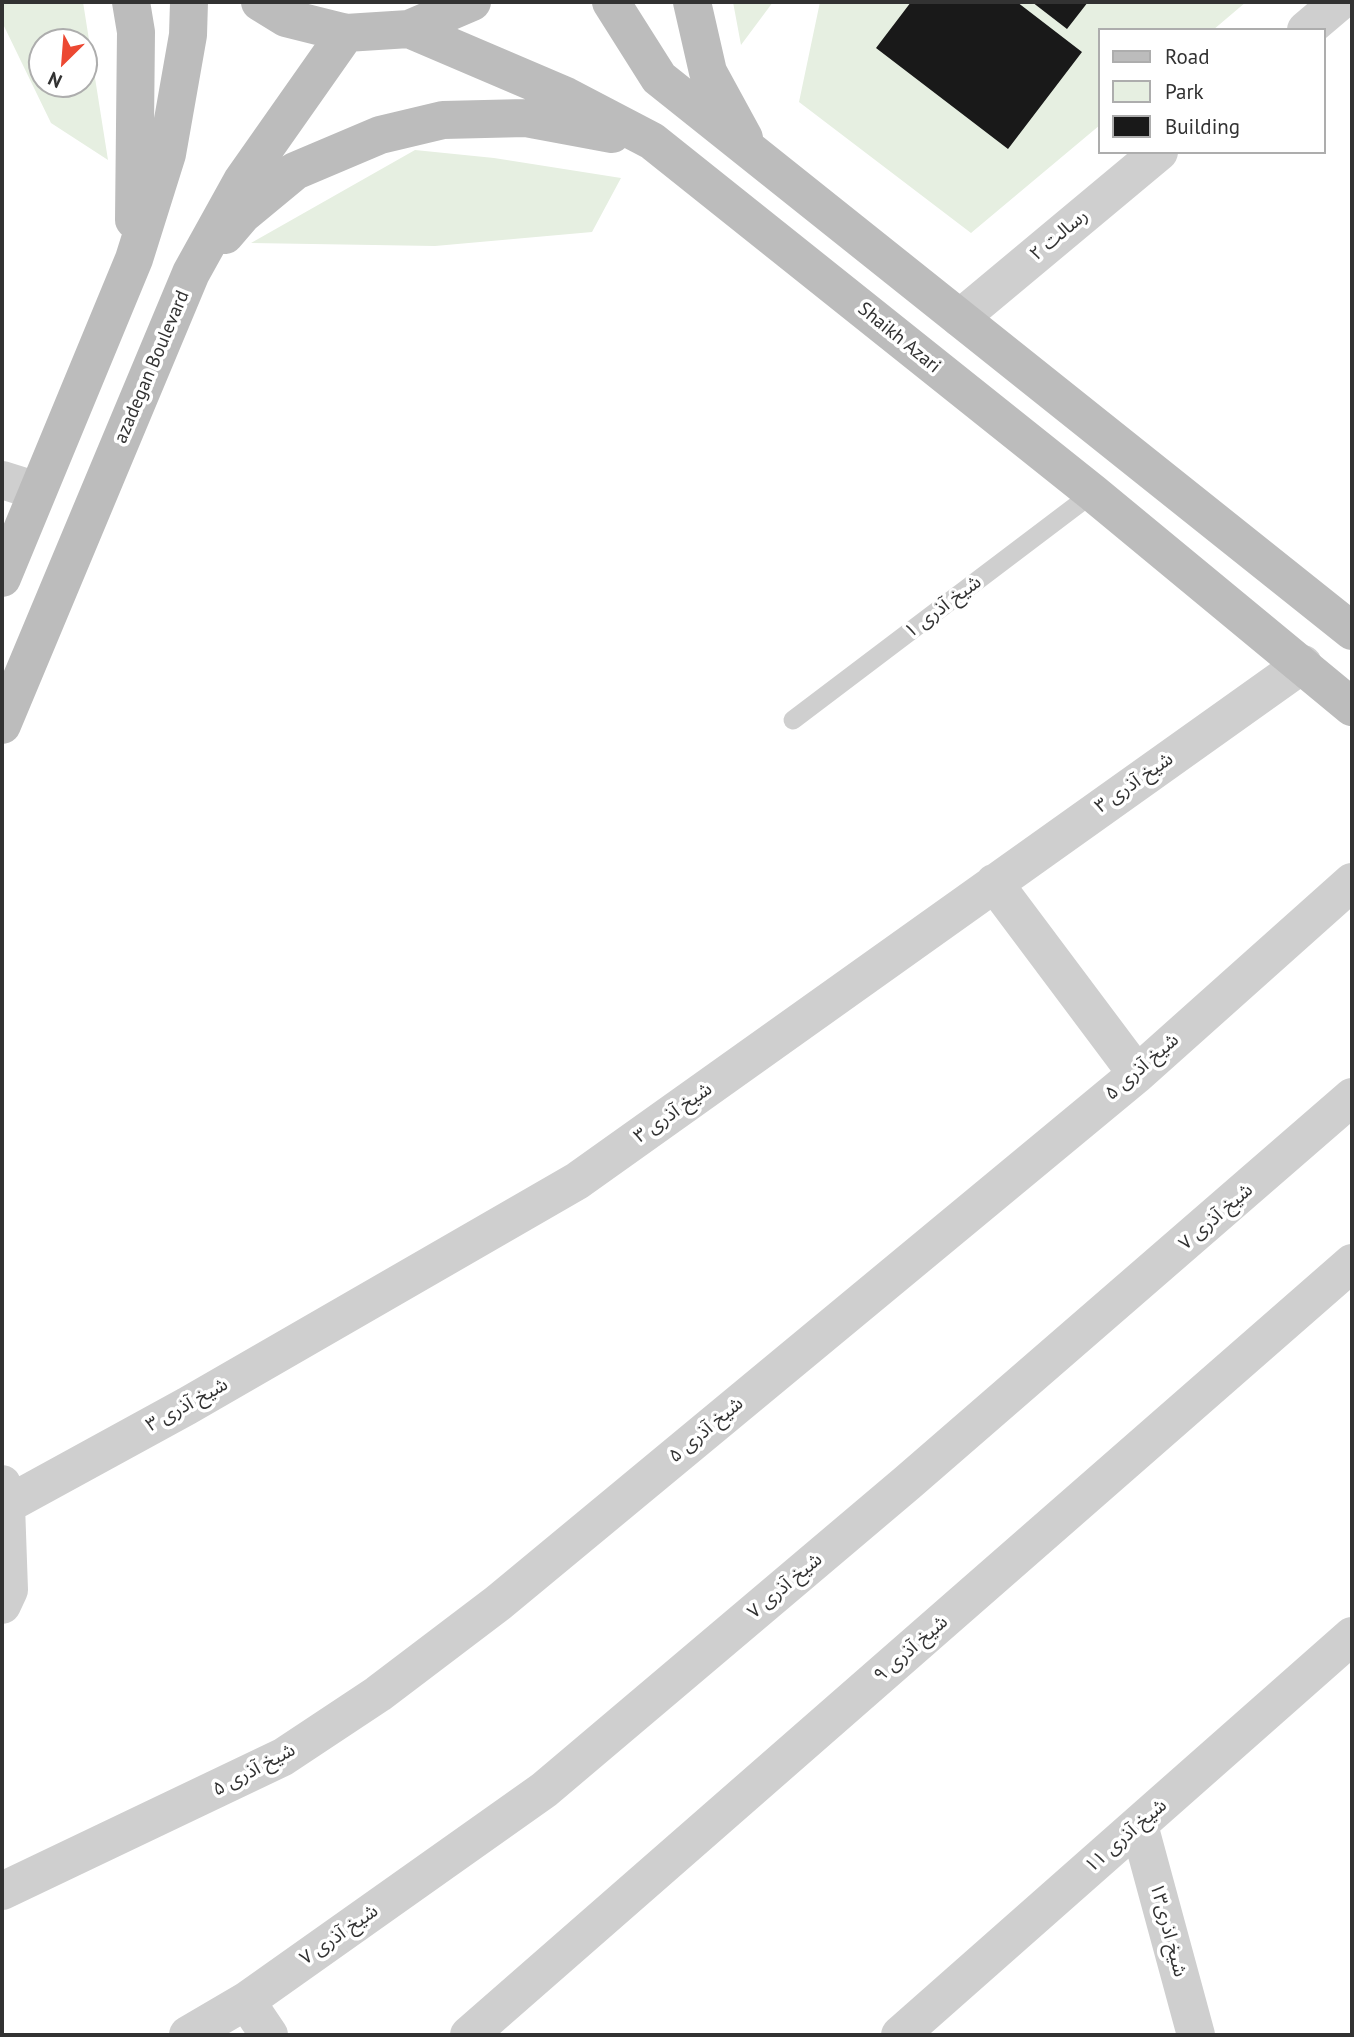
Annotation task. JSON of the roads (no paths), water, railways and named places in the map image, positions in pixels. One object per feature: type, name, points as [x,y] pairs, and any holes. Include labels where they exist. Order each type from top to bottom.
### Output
[{"type":"main road","points":[[131,2],[136,32],[134,259]]},
{"type":"main road","points":[[2,578],[134,259],[167,154],[188,35],[189,2]]},
{"type":"main road","points":[[260,2],[286,18],[346,33],[409,29],[472,2]]},
{"type":"main road","points":[[611,2],[659,79],[1352,631]]},
{"type":"main road","points":[[692,2],[708,72],[752,153]]},
{"type":"main road","name":"Shaikh Azari","points":[[409,29],[566,96],[652,141],[1093,493],[1352,707]]},
{"type":"main road","name":"azadegan Boulevard","points":[[2,725],[191,273],[242,181],[346,33]]},
{"type":"main road","points":[[191,273],[243,215],[295,172],[380,135],[443,120],[526,118],[652,141]]},
{"type":"main road","points":[[1303,664],[1352,641]]},
{"type":"street","points":[[1308,28],[1339,2]]},
{"type":"street","name":"رسالت ۲","points":[[960,318],[1157,154]]},
{"type":"street","points":[[2,480],[37,491]]},
{"type":"street","name":"شیخ آذری ۳","points":[[4,1494],[187,1406],[577,1181],[1303,664]]},
{"type":"street","name":"شیخ آذری ۵","points":[[2,1891],[283,1757],[378,1694],[498,1603],[1137,1074],[1352,882]]},
{"type":"street","points":[[994,883],[1137,1074]]},
{"type":"street","name":"شیخ آذری ۷","points":[[188,2035],[246,2001],[544,1790],[991,1411],[1352,1097]]},
{"type":"street","name":"شیخ آذری ۹","points":[[469,2035],[1352,1263]]},
{"type":"street","points":[[2,1605],[9,1590],[4,1494]]},
{"type":"street","name":"شیخ آذری ۱۱","points":[[900,2035],[1352,1636]]},
{"type":"street","name":"شیخ اذری۱۳","points":[[1139,1825],[1196,2035]]},
{"type":"street","points":[[246,2001],[268,2035]]},
{"type":"lane","name":"شیخ آذری ۱","points":[[793,720],[1093,493]]}]
